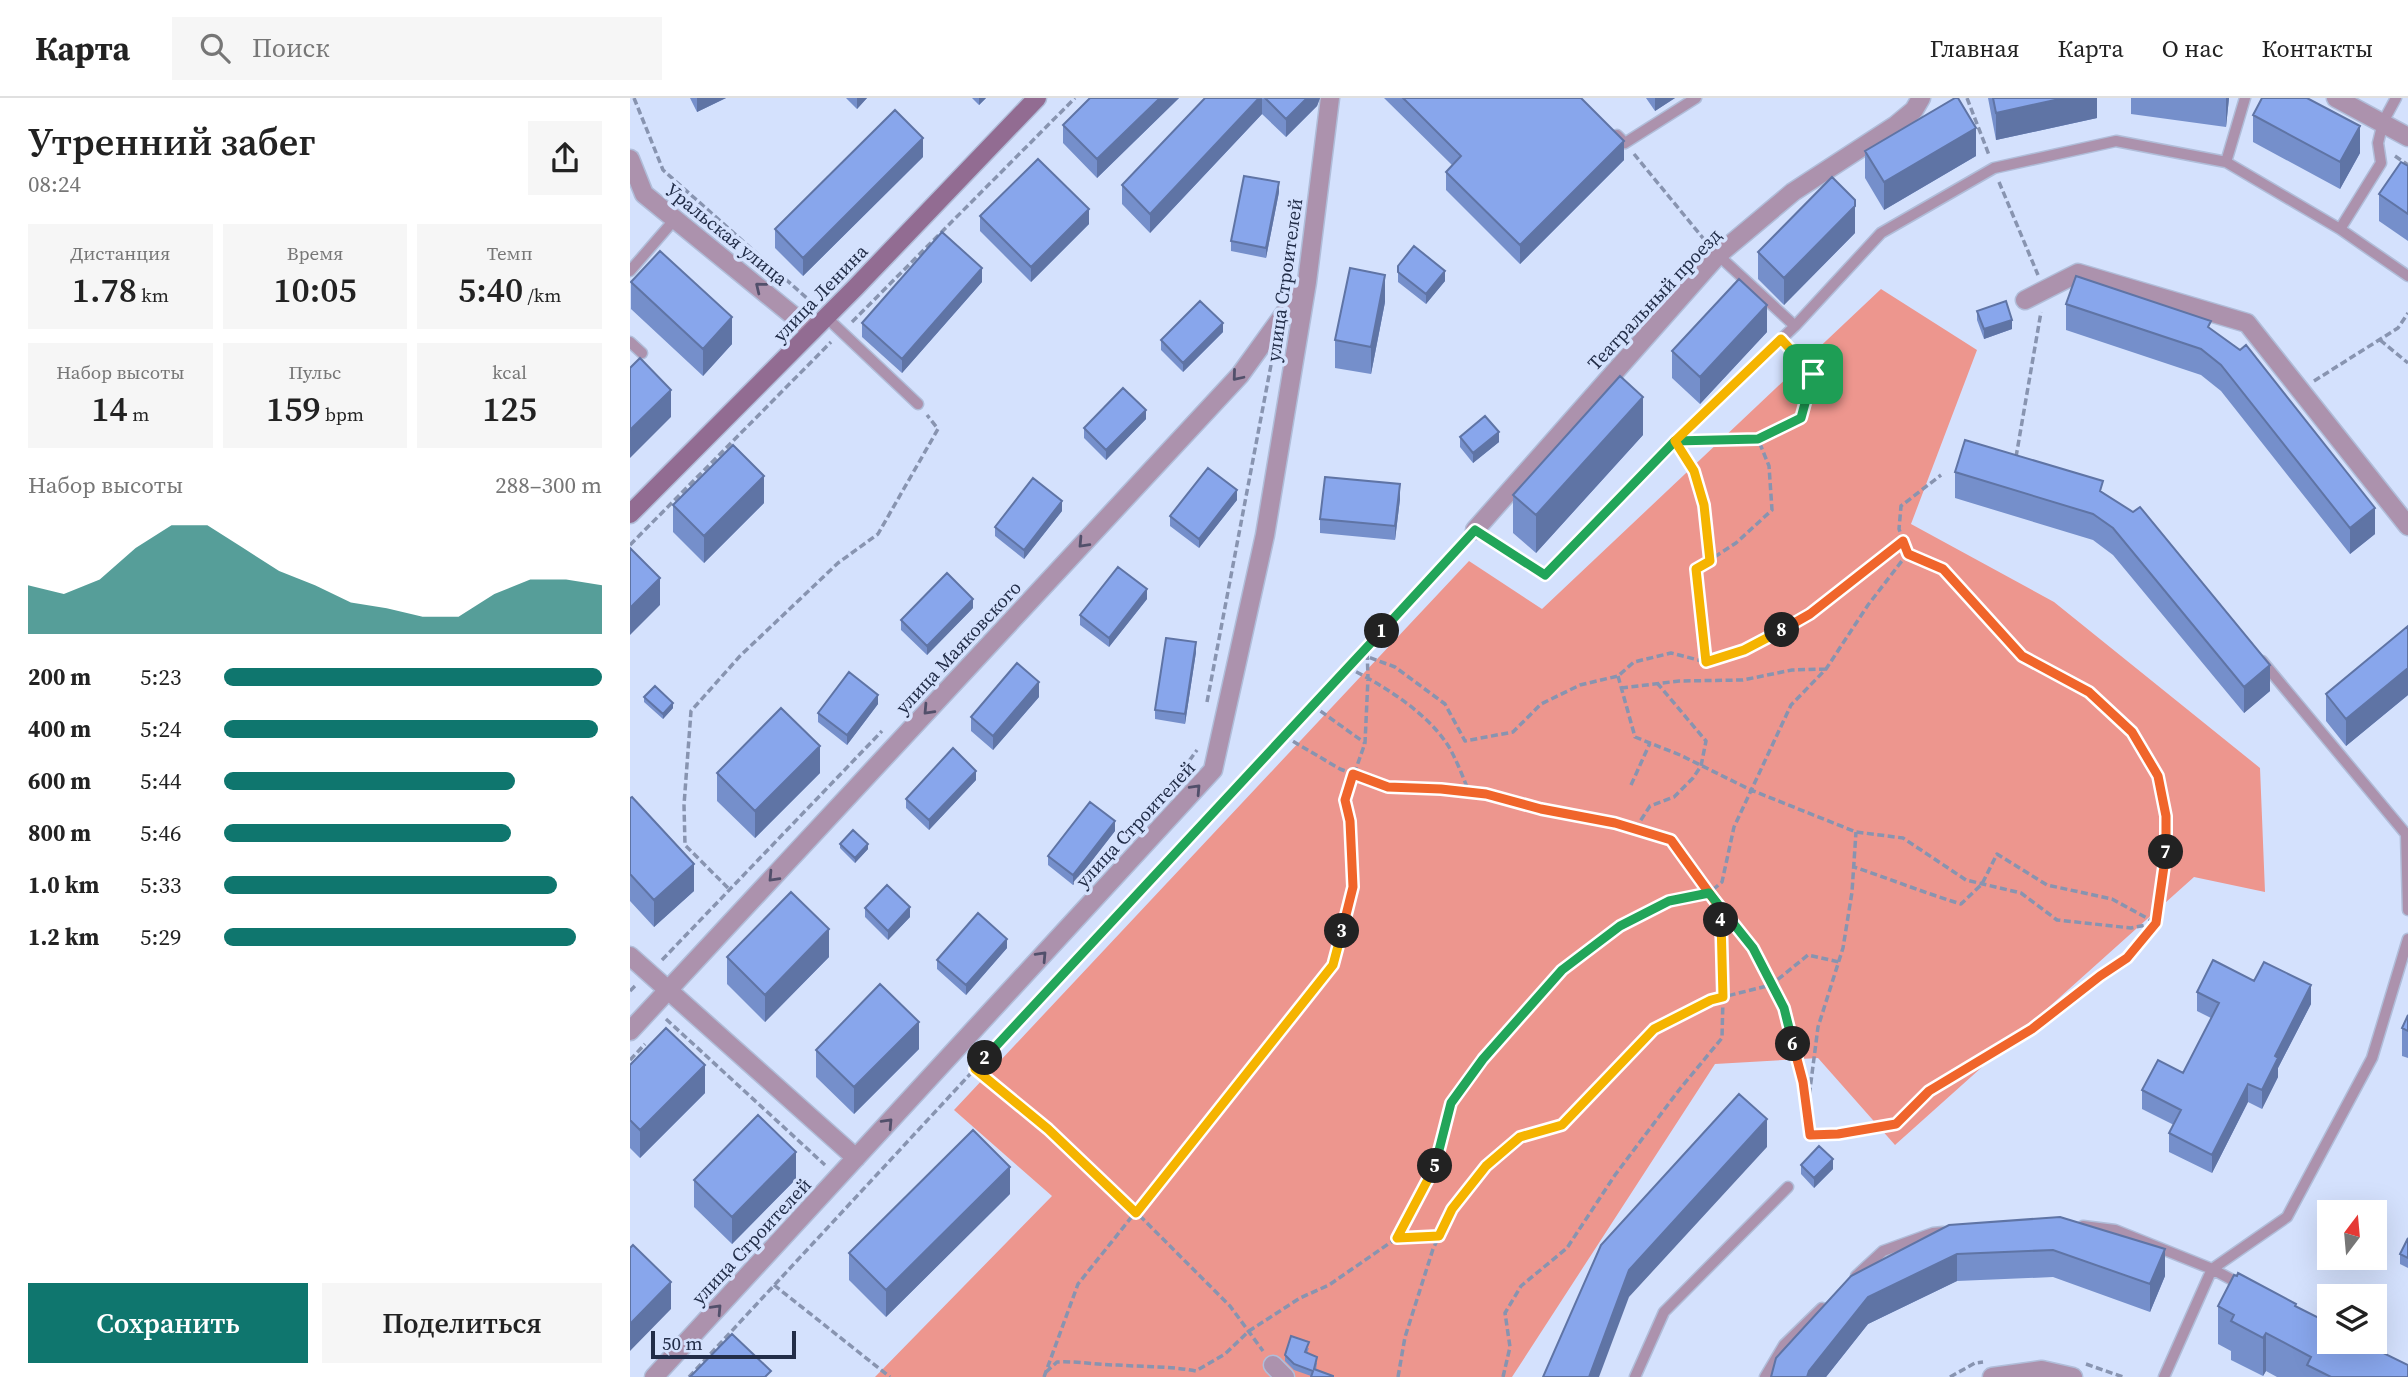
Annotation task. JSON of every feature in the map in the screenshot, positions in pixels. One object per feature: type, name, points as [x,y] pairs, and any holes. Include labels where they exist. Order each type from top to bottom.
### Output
[{"type":"main road","name":"улица Ленина","points":[[630,514],[826,317],[1037,98]]},
{"type":"street","name":"улица Строителей","points":[[654,1377],[1213,770],[1265,536],[1307,282],[1330,98]]},
{"type":"street","name":"Театральный проезд","points":[[1475,530],[1718,255],[1793,192],[1896,125],[1914,110],[1921,98]]},
{"type":"street","points":[[2336,98],[2408,137]]},
{"type":"street","name":"Уральская улица","points":[[630,159],[644,194],[812,331]]},
{"type":"street","points":[[2025,300],[2078,274],[2247,323],[2408,526]]},
{"type":"street","name":"улица Маяковского","points":[[630,1031],[1240,375],[1307,282]]},
{"type":"street","points":[[630,956],[856,1158]]},
{"type":"street","points":[[1992,1377],[2042,1370],[2073,1377]]},
{"type":"lane","points":[[1607,125],[1625,143],[1696,98]]},
{"type":"lane","points":[[2225,162],[2245,98]]},
{"type":"lane","points":[[2340,229],[2381,163],[2378,143],[2383,122],[2396,98]]},
{"type":"lane","points":[[1475,530],[1545,575],[1675,441],[1795,326],[1881,233],[1994,168],[2116,141],[2225,162],[2340,229],[2408,276]]},
{"type":"lane","points":[[630,271],[675,219]]},
{"type":"lane","points":[[1718,255],[1795,326]]},
{"type":"lane","points":[[826,317],[918,404]]},
{"type":"lane","points":[[630,342],[642,354]]},
{"type":"lane","points":[[2252,649],[2406,834],[2408,910]]},
{"type":"lane","points":[[2164,1377],[2212,1269],[2287,1217],[2372,1058],[2408,939]]},
{"type":"lane","points":[[1635,1377],[1664,1312],[1788,1187]]},
{"type":"lane","points":[[2075,1225],[2115,1230],[2212,1269],[2255,1292]]},
{"type":"lane","points":[[1853,1279],[1882,1251],[1933,1233],[1957,1230]]},
{"type":"lane","points":[[1765,1377],[1784,1345],[1833,1298]]},
{"type":"path","points":[[634,98],[663,170],[809,300]]},
{"type":"path","points":[[1967,98],[2044,290],[2015,465]]},
{"type":"path","points":[[1625,143],[1718,255]]},
{"type":"path","points":[[2378,143],[2408,165]]},
{"type":"path","points":[[1284,285],[1295,219]]},
{"type":"path","points":[[2300,390],[2398,328],[2408,313]]},
{"type":"path","points":[[1675,441],[1758,439],[1801,418],[1813,374],[1781,339]]},
{"type":"path","points":[[2379,340],[2408,363]]},
{"type":"path","points":[[1206,708],[1272,355]]},
{"type":"path","points":[[729,888],[685,845],[684,805],[691,711],[740,656],[838,563],[878,534],[938,429],[918,404]]},
{"type":"path","points":[[1706,662],[1696,569],[1736,543],[1772,510],[1769,466],[1758,439]]},
{"type":"path","points":[[1675,441],[1694,471],[1704,505],[1710,561]]},
{"type":"path","points":[[1284,736],[1340,769],[1388,787],[1486,794],[1541,809],[1615,823],[1671,840],[1753,948],[1784,1008],[1803,1082],[1810,1135],[1838,1134],[1896,1124],[1929,1091],[2032,1029],[2127,958],[2156,923],[2166,863],[2166,816],[2158,776],[2132,732],[2089,692],[2022,656],[1943,569],[1908,554],[1899,529],[1901,506],[1941,475]]},
{"type":"path","points":[[689,1377],[1475,530]]},
{"type":"path","points":[[1360,654],[1395,667],[1445,704],[1465,741],[1513,732],[1541,704],[1580,685],[1618,676],[1634,662],[1671,653],[1706,662],[1744,650],[1810,614],[1903,541]]},
{"type":"path","points":[[1044,1375],[1057,1362],[1080,1361],[1196,1371],[1225,1354],[1248,1331],[1300,1298],[1329,1285],[1397,1238],[1436,1164],[1451,1103],[1483,1059],[1562,970],[1620,926],[1669,901],[1709,893],[1723,882],[1734,827],[1791,705],[1826,669],[1868,605],[1908,554]]},
{"type":"path","points":[[1044,1375],[1078,1284],[1333,965],[1353,887],[1350,821],[1345,800],[1365,743],[1367,647]]},
{"type":"path","points":[[1348,667],[1415,710],[1448,747],[1469,792]]},
{"type":"path","points":[[1621,688],[1744,680],[1792,670],[1826,669]]},
{"type":"path","points":[[1618,676],[1635,737],[1751,790],[1857,832],[1903,838],[1966,880],[2021,893],[2057,920],[2131,928],[2156,923]]},
{"type":"path","points":[[1635,829],[1650,806],[1674,797],[1693,778],[1701,766],[1706,741],[1658,684]]},
{"type":"path","points":[[1312,705],[1365,743]]},
{"type":"path","points":[[1631,785],[1650,743]]},
{"type":"path","points":[[1170,788],[1198,749]]},
{"type":"path","points":[[1807,1110],[1818,1027],[1839,962],[1850,903],[1857,832]]},
{"type":"path","points":[[1854,867],[1961,904],[1982,884],[1997,854],[2046,886],[2112,899],[2156,923]]},
{"type":"path","points":[[1503,1377],[1510,1347],[1505,1313],[1521,1286],[1567,1248],[1623,1165],[1722,1038],[1720,908]]},
{"type":"path","points":[[1398,1377],[1405,1337],[1419,1288],[1439,1236],[1452,1209],[1486,1166],[1520,1137],[1562,1125],[1654,1029],[1711,1000],[1771,985],[1808,955],[1839,962]]},
{"type":"path","points":[[630,985],[633,988],[630,991]]},
{"type":"path","points":[[667,1020],[825,1166]]},
{"type":"path","points":[[975,1069],[1048,1129],[1230,1306],[1279,1371]]},
{"type":"path","points":[[1397,1238],[1439,1236]]},
{"type":"path","points":[[774,1285],[890,1377]]},
{"type":"shaded area","points":[[1881,289],[1977,350],[1911,524],[2054,602],[2260,768],[2265,892],[2194,877],[1895,1145],[1818,1058],[1715,1064],[1512,1377],[875,1377],[1052,1196],[954,1110],[1469,561],[1542,609]]},
{"type":"building","points":[[1090,98],[1160,98],[1097,159],[1063,125]]},
{"type":"building","points":[[1205,98],[1259,98],[1150,214],[1122,185]]},
{"type":"building","points":[[1265,98],[1307,98],[1286,119]]},
{"type":"building","points":[[1403,98],[1581,98],[1624,141],[1520,245],[1446,172],[1461,156]]},
{"type":"building","points":[[1958,98],[1976,128],[1884,182],[1865,151]]},
{"type":"building","points":[[1993,98],[2064,98],[1996,113]]},
{"type":"building","points":[[2262,98],[2307,98],[2360,126],[2340,162],[2253,115]]},
{"type":"building","points":[[895,110],[923,138],[803,258],[775,229]]},
{"type":"building","points":[[1038,159],[1089,209],[1031,267],[980,216]]},
{"type":"building","points":[[2401,162],[2408,166],[2408,214],[2379,194]]},
{"type":"building","points":[[1244,176],[1279,182],[1266,248],[1231,241]]},
{"type":"building","points":[[1832,177],[1855,200],[1855,206],[1784,278],[1758,252]]},
{"type":"building","points":[[942,232],[982,268],[902,359],[862,323]]},
{"type":"building","points":[[1414,246],[1445,271],[1426,294],[1398,272],[1398,266]]},
{"type":"building","points":[[660,251],[732,317],[703,349],[631,282]]},
{"type":"building","points":[[1350,268],[1385,275],[1371,347],[1335,340]]},
{"type":"building","points":[[2076,276],[2211,321],[2208,327],[2240,350],[2246,345],[2375,508],[2350,528],[2221,365],[2201,349],[2066,304]]},
{"type":"building","points":[[1739,279],[1767,305],[1700,377],[1672,351]]},
{"type":"building","points":[[1200,301],[1223,323],[1183,363],[1161,340]]},
{"type":"building","points":[[2006,301],[2012,320],[1984,329],[1977,311]]},
{"type":"building","points":[[640,358],[671,390],[630,430],[630,368]]},
{"type":"building","points":[[1620,376],[1643,397],[1536,515],[1513,495]]},
{"type":"building","points":[[1123,388],[1146,410],[1106,450],[1084,428]]},
{"type":"building","points":[[1485,416],[1499,432],[1473,453],[1460,437]]},
{"type":"building","points":[[1965,440],[2103,481],[2100,491],[2133,512],[2140,507],[2270,665],[2244,687],[2113,528],[2093,514],[1955,472]]},
{"type":"building","points":[[733,445],[764,476],[704,536],[673,505]]},
{"type":"building","points":[[1208,468],[1237,490],[1199,539],[1170,516]]},
{"type":"building","points":[[1325,477],[1400,484],[1395,526],[1320,519]]},
{"type":"building","points":[[1033,478],[1062,501],[1024,550],[995,527]]},
{"type":"building","points":[[630,548],[660,578],[630,608]]},
{"type":"building","points":[[1118,567],[1147,589],[1109,638],[1080,615]]},
{"type":"building","points":[[947,573],[973,599],[927,646],[901,620]]},
{"type":"building","points":[[2408,626],[2408,668],[2346,719],[2326,694]]},
{"type":"building","points":[[1166,638],[1196,642],[1185,714],[1155,710]]},
{"type":"building","points":[[1017,663],[1039,682],[993,736],[971,717]]},
{"type":"building","points":[[849,672],[878,695],[847,735],[818,713]]},
{"type":"building","points":[[655,686],[673,703],[663,714],[644,697]]},
{"type":"building","points":[[781,708],[820,746],[755,811],[717,773]]},
{"type":"building","points":[[953,748],[976,771],[929,820],[906,799]]},
{"type":"building","points":[[632,797],[694,864],[654,900],[630,874]]},
{"type":"building","points":[[1090,802],[1115,821],[1073,875],[1048,856]]},
{"type":"building","points":[[853,830],[868,844],[855,858],[840,844]]},
{"type":"building","points":[[887,885],[910,907],[888,931],[865,908]]},
{"type":"building","points":[[791,892],[829,929],[765,995],[727,957]]},
{"type":"building","points":[[978,913],[1007,939],[966,985],[937,960]]},
{"type":"building","points":[[2213,960],[2254,981],[2264,962],[2311,985],[2275,1056],[2278,1058],[2262,1090],[2248,1084],[2212,1155],[2169,1133],[2181,1110],[2142,1090],[2158,1060],[2183,1073],[2219,1003],[2197,992]]},
{"type":"building","points":[[880,984],[919,1022],[854,1087],[816,1050]]},
{"type":"building","points":[[2408,1015],[2408,1031],[2402,1028]]},
{"type":"building","points":[[666,1028],[705,1065],[640,1130],[630,1120],[630,1065]]},
{"type":"building","points":[[1739,1094],[1767,1119],[1629,1270],[1589,1377],[1543,1377],[1601,1245]]},
{"type":"building","points":[[758,1115],[796,1152],[732,1217],[694,1180]]},
{"type":"building","points":[[973,1130],[1010,1167],[886,1290],[849,1253]]},
{"type":"building","points":[[1819,1146],[1833,1159],[1814,1178],[1801,1165]]},
{"type":"building","points":[[2060,1217],[2165,1249],[2150,1284],[2053,1250],[1957,1254],[1868,1297],[1807,1377],[1771,1377],[1776,1358],[1851,1276],[1949,1225]]},
{"type":"building","points":[[2408,1238],[2408,1258],[2400,1254]]},
{"type":"building","points":[[633,1245],[671,1282],[630,1324],[630,1248]]},
{"type":"building","points":[[2238,1273],[2317,1317],[2317,1354],[2386,1354],[2408,1365],[2408,1377],[2331,1377],[2307,1365],[2311,1357],[2266,1333],[2263,1338],[2231,1321],[2234,1315],[2218,1306],[2234,1275],[2237,1276]]},
{"type":"building","points":[[732,1334],[771,1371],[765,1377],[690,1377]]},
{"type":"building","points":[[1291,1336],[1309,1342],[1305,1352],[1317,1357],[1314,1369],[1333,1377],[1311,1377],[1313,1371],[1294,1364],[1285,1355]]},
{"type":"route","points":[[1813,374],[1781,339],[1675,441],[1694,471],[1704,505],[1710,561],[1696,569],[1706,662],[1744,650],[1810,614],[1903,541],[1908,554],[1943,569],[2022,656],[2089,692],[2132,732],[2158,776],[2166,816],[2166,863],[2156,923],[2127,958],[2032,1029],[1929,1091],[1896,1124],[1838,1134],[1810,1135],[1803,1082],[1784,1008],[1753,948],[1709,893],[1669,901],[1620,926],[1562,970],[1483,1059],[1451,1103],[1436,1164],[1397,1238],[1439,1236],[1452,1209],[1486,1166],[1520,1137],[1562,1125],[1654,1029],[1711,1000],[1723,997],[1720,908],[1709,893],[1671,840],[1615,823],[1541,809],[1486,794],[1388,787],[1353,774],[1345,800],[1350,821],[1353,887],[1333,965],[1136,1213],[1048,1129],[975,1069],[1475,530],[1545,575],[1675,441],[1758,439],[1801,418],[1813,374]]}]
